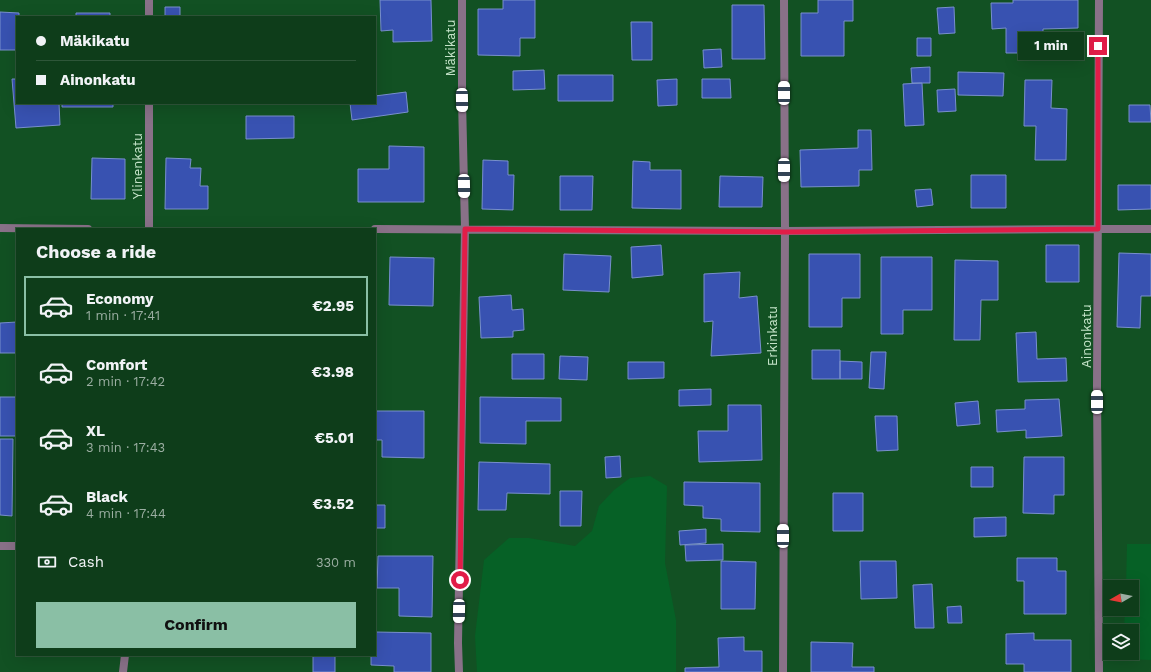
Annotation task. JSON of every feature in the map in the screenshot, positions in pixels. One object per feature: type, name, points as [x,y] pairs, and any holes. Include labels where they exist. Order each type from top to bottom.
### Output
[{"type":"street","points":[[149,0],[149,16]]},
{"type":"street","name":"Mäkikatu","points":[[459,672],[465,229],[462,100],[462,0]]},
{"type":"street","name":"Erkinkatu","points":[[783,672],[785,232],[784,0]]},
{"type":"street","name":"Ainonkatu","points":[[1098,0],[1097,386],[1099,672]]},
{"type":"street","name":"Ylinenkatu","points":[[149,104],[149,228]]},
{"type":"street","points":[[0,228],[16,228]]},
{"type":"street","points":[[376,229],[785,232],[1151,229]]},
{"type":"street","points":[[0,546],[16,546]]},
{"type":"street","points":[[123,672],[125,656]]},
{"type":"green space","points":[[650,476],[667,486],[665,563],[676,620],[676,672],[477,672],[475,636],[484,560],[509,538],[529,538],[575,546],[592,531],[599,506],[614,490],[630,478]]},
{"type":"green space","points":[[1127,544],[1151,544],[1151,660],[1139,660],[1139,624],[1124,624],[1125,616],[1139,616],[1139,580],[1126,580]]},
{"type":"building","points":[[380,0],[431,0],[432,41],[393,42],[393,30],[381,31]]},
{"type":"building","points":[[503,0],[535,0],[535,38],[520,38],[520,56],[478,55],[478,9],[503,9]]},
{"type":"building","points":[[818,0],[853,0],[853,21],[844,21],[844,56],[801,56],[801,13],[818,13]]},
{"type":"building","points":[[1013,0],[1078,0],[1078,28],[1043,29],[1043,53],[1006,53],[1006,28],[992,29],[991,3],[1013,3]]},
{"type":"building","points":[[732,5],[764,5],[765,59],[732,59]]},
{"type":"building","points":[[165,7],[180,7],[180,16],[165,16]]},
{"type":"building","points":[[954,7],[955,33],[939,34],[937,8]]},
{"type":"building","points":[[0,12],[19,13],[19,16],[16,16],[16,50],[0,50]]},
{"type":"building","points":[[76,13],[110,13],[110,16],[76,16]]},
{"type":"building","points":[[631,22],[652,22],[652,60],[632,60]]},
{"type":"building","points":[[917,38],[931,38],[931,56],[917,56]]},
{"type":"building","points":[[721,49],[722,67],[704,68],[703,50]]},
{"type":"building","points":[[930,67],[930,83],[912,83],[911,68]]},
{"type":"building","points":[[544,70],[545,89],[513,90],[513,71]]},
{"type":"building","points":[[958,72],[1004,73],[1003,96],[958,95]]},
{"type":"building","points":[[558,75],[613,75],[613,101],[558,101]]},
{"type":"building","points":[[12,79],[16,79],[16,104],[59,104],[60,125],[16,128]]},
{"type":"building","points":[[677,79],[677,105],[658,106],[657,80]]},
{"type":"building","points":[[702,79],[730,79],[731,98],[702,98]]},
{"type":"building","points":[[1025,80],[1052,80],[1051,108],[1067,109],[1066,160],[1035,160],[1036,126],[1024,126]]},
{"type":"building","points":[[922,83],[924,125],[905,126],[903,84]]},
{"type":"building","points":[[955,89],[956,111],[938,112],[937,90]]},
{"type":"building","points":[[406,92],[408,112],[352,120],[350,104],[376,104],[376,96]]},
{"type":"building","points":[[62,104],[113,104],[113,107],[62,107]]},
{"type":"building","points":[[1129,105],[1150,105],[1151,122],[1129,122]]},
{"type":"building","points":[[246,116],[294,116],[294,138],[246,139]]},
{"type":"building","points":[[858,130],[871,130],[872,170],[859,170],[859,186],[801,187],[800,150],[858,148]]},
{"type":"building","points":[[389,146],[424,147],[424,202],[358,202],[358,169],[389,169]]},
{"type":"building","points":[[92,158],[125,159],[125,199],[91,199]]},
{"type":"building","points":[[166,158],[191,159],[190,168],[201,168],[200,186],[208,186],[208,209],[165,209]]},
{"type":"building","points":[[483,160],[508,161],[508,175],[514,175],[513,210],[482,209]]},
{"type":"building","points":[[633,161],[650,162],[650,170],[681,170],[681,209],[632,208]]},
{"type":"building","points":[[971,175],[1006,175],[1006,208],[971,208]]},
{"type":"building","points":[[560,176],[593,176],[592,210],[560,210]]},
{"type":"building","points":[[720,176],[763,177],[762,207],[719,207]]},
{"type":"building","points":[[1118,185],[1151,185],[1151,209],[1118,210]]},
{"type":"building","points":[[931,189],[933,205],[917,207],[915,190]]},
{"type":"building","points":[[661,245],[663,275],[632,278],[631,247]]},
{"type":"building","points":[[1046,245],[1079,245],[1079,282],[1046,282]]},
{"type":"building","points":[[1119,253],[1151,254],[1151,296],[1141,296],[1140,328],[1117,327]]},
{"type":"building","points":[[564,254],[611,256],[609,292],[563,290]]},
{"type":"building","points":[[809,254],[860,254],[860,298],[842,298],[842,327],[809,327]]},
{"type":"building","points":[[390,257],[434,258],[433,306],[389,305]]},
{"type":"building","points":[[881,257],[932,257],[932,310],[903,310],[903,334],[881,334]]},
{"type":"building","points":[[955,260],[998,261],[998,300],[981,300],[980,340],[954,340]]},
{"type":"building","points":[[740,272],[739,298],[757,296],[761,353],[711,356],[713,321],[704,322],[704,274]]},
{"type":"building","points":[[511,295],[512,310],[523,309],[524,330],[513,331],[513,337],[481,338],[479,297]]},
{"type":"building","points":[[16,322],[16,353],[0,353],[0,323]]},
{"type":"building","points":[[1036,332],[1037,359],[1066,358],[1067,381],[1018,382],[1016,333]]},
{"type":"building","points":[[812,350],[840,350],[840,379],[812,379]]},
{"type":"building","points":[[871,352],[886,352],[884,389],[869,388]]},
{"type":"building","points":[[512,354],[544,354],[544,379],[512,379]]},
{"type":"building","points":[[560,356],[588,357],[587,380],[559,379]]},
{"type":"building","points":[[840,361],[862,362],[862,379],[840,379]]},
{"type":"building","points":[[628,362],[664,362],[664,378],[628,379]]},
{"type":"building","points":[[711,389],[711,405],[679,406],[679,390]]},
{"type":"building","points":[[0,397],[16,397],[16,436],[0,436]]},
{"type":"building","points":[[480,397],[561,398],[561,421],[526,421],[526,444],[480,443]]},
{"type":"building","points":[[1059,399],[1062,436],[1026,438],[1026,430],[997,432],[996,410],[1025,409],[1025,400]]},
{"type":"building","points":[[978,401],[980,424],[957,426],[955,403]]},
{"type":"building","points":[[728,405],[761,405],[762,460],[699,462],[698,431],[728,431]]},
{"type":"building","points":[[376,411],[424,411],[424,458],[382,457],[382,440],[376,440]]},
{"type":"building","points":[[875,416],[897,416],[898,450],[877,451]]},
{"type":"building","points":[[0,439],[13,439],[12,516],[0,515]]},
{"type":"building","points":[[620,456],[621,477],[606,478],[605,457]]},
{"type":"building","points":[[1024,457],[1064,457],[1064,495],[1054,495],[1054,514],[1023,513]]},
{"type":"building","points":[[479,462],[550,464],[550,494],[507,493],[506,510],[478,510]]},
{"type":"building","points":[[971,467],[993,467],[993,487],[971,487]]},
{"type":"building","points":[[684,482],[760,483],[760,532],[721,531],[721,519],[703,518],[703,506],[684,505]]},
{"type":"building","points":[[560,491],[582,491],[581,526],[560,526]]},
{"type":"building","points":[[833,493],[863,493],[863,531],[833,531]]},
{"type":"building","points":[[376,505],[385,505],[385,528],[376,528]]},
{"type":"building","points":[[1006,517],[1006,536],[974,537],[974,518]]},
{"type":"building","points":[[706,529],[706,543],[680,545],[679,531]]},
{"type":"building","points":[[723,544],[723,560],[686,561],[685,545]]},
{"type":"building","points":[[378,556],[433,556],[432,617],[399,616],[399,588],[377,588]]},
{"type":"building","points":[[1017,558],[1057,558],[1057,571],[1066,571],[1066,614],[1024,614],[1024,581],[1017,581]]},
{"type":"building","points":[[721,561],[756,562],[755,609],[721,609]]},
{"type":"building","points":[[860,561],[896,561],[897,598],[861,599]]},
{"type":"building","points":[[932,584],[934,628],[915,628],[913,585]]},
{"type":"building","points":[[961,606],[962,623],[948,623],[947,607]]},
{"type":"building","points":[[376,632],[431,633],[431,672],[394,672],[394,666],[371,665],[371,656],[376,656]]},
{"type":"building","points":[[1034,633],[1034,640],[1071,640],[1071,672],[1024,672],[1024,664],[1006,664],[1006,634]]},
{"type":"building","points":[[744,637],[744,651],[762,651],[762,672],[685,672],[685,668],[719,667],[718,638]]},
{"type":"building","points":[[811,642],[853,643],[852,667],[874,667],[874,672],[811,672]]},
{"type":"building","points":[[313,656],[335,656],[335,672],[313,672]]},
{"type":"route","points":[[460,580],[465,229],[785,232],[1098,229],[1098,46]]}]
